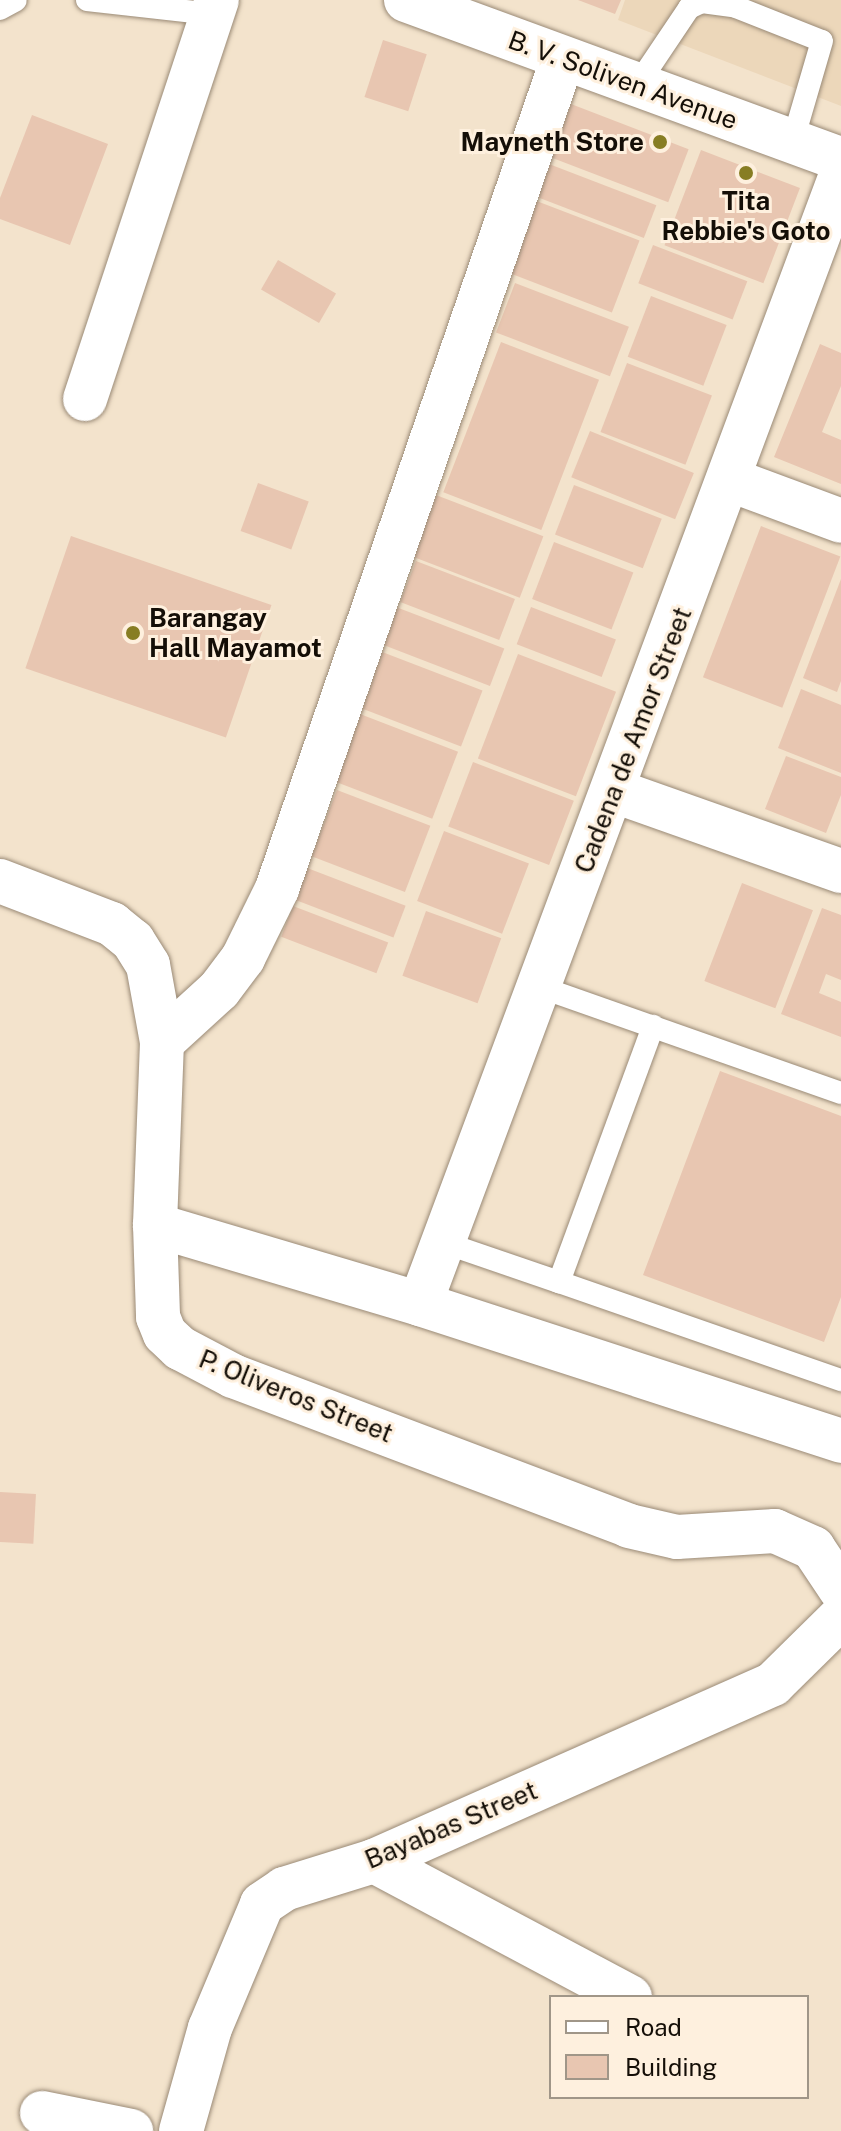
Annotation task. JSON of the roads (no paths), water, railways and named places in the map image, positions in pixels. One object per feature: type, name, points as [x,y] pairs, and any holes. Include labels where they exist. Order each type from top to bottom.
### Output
[{"type":"street","name":"B. V. Soliven Avenue","points":[[406,0],[562,61],[841,159]]},
{"type":"street","points":[[85,399],[215,7]]},
{"type":"street","points":[[162,1042],[219,990],[243,958],[277,889],[562,61]]},
{"type":"street","name":"Cadena de Amor Street","points":[[420,1304],[731,480],[841,175]]},
{"type":"street","points":[[731,480],[841,521]]},
{"type":"street","points":[[615,791],[841,871]]},
{"type":"street","name":"P. Oliveros Street","points":[[1,890],[112,924],[133,941],[148,965],[162,1042],[155,1225],[158,1317],[165,1334],[180,1348],[233,1376],[629,1526],[677,1537],[775,1531],[813,1548],[841,1590]]},
{"type":"street","points":[[155,1225],[420,1304],[841,1441]]},
{"type":"street","name":"Bayabas Street","points":[[181,2131],[210,2028],[262,1904],[284,1889],[374,1861],[773,1684],[841,1617]]},
{"type":"street","points":[[374,1861],[626,1995]]},
{"type":"street","points":[[42,2113],[131,2131]]},
{"type":"lane","points":[[0,9],[16,0]]},
{"type":"lane","points":[[87,0],[215,7]]},
{"type":"lane","points":[[636,87],[689,8],[702,2],[736,7],[832,44],[793,140]]},
{"type":"lane","points":[[540,987],[841,1093]]},
{"type":"lane","points":[[559,1282],[653,1026]]},
{"type":"lane","points":[[442,1242],[841,1380]]},
{"type":"place","name":"Mayneth Store","points":[[660,142]]},
{"type":"place","name":"Tita Rebbie's Goto","points":[[746,173]]},
{"type":"place","name":"Barangay Hall Mayamot","points":[[133,633]]}]
